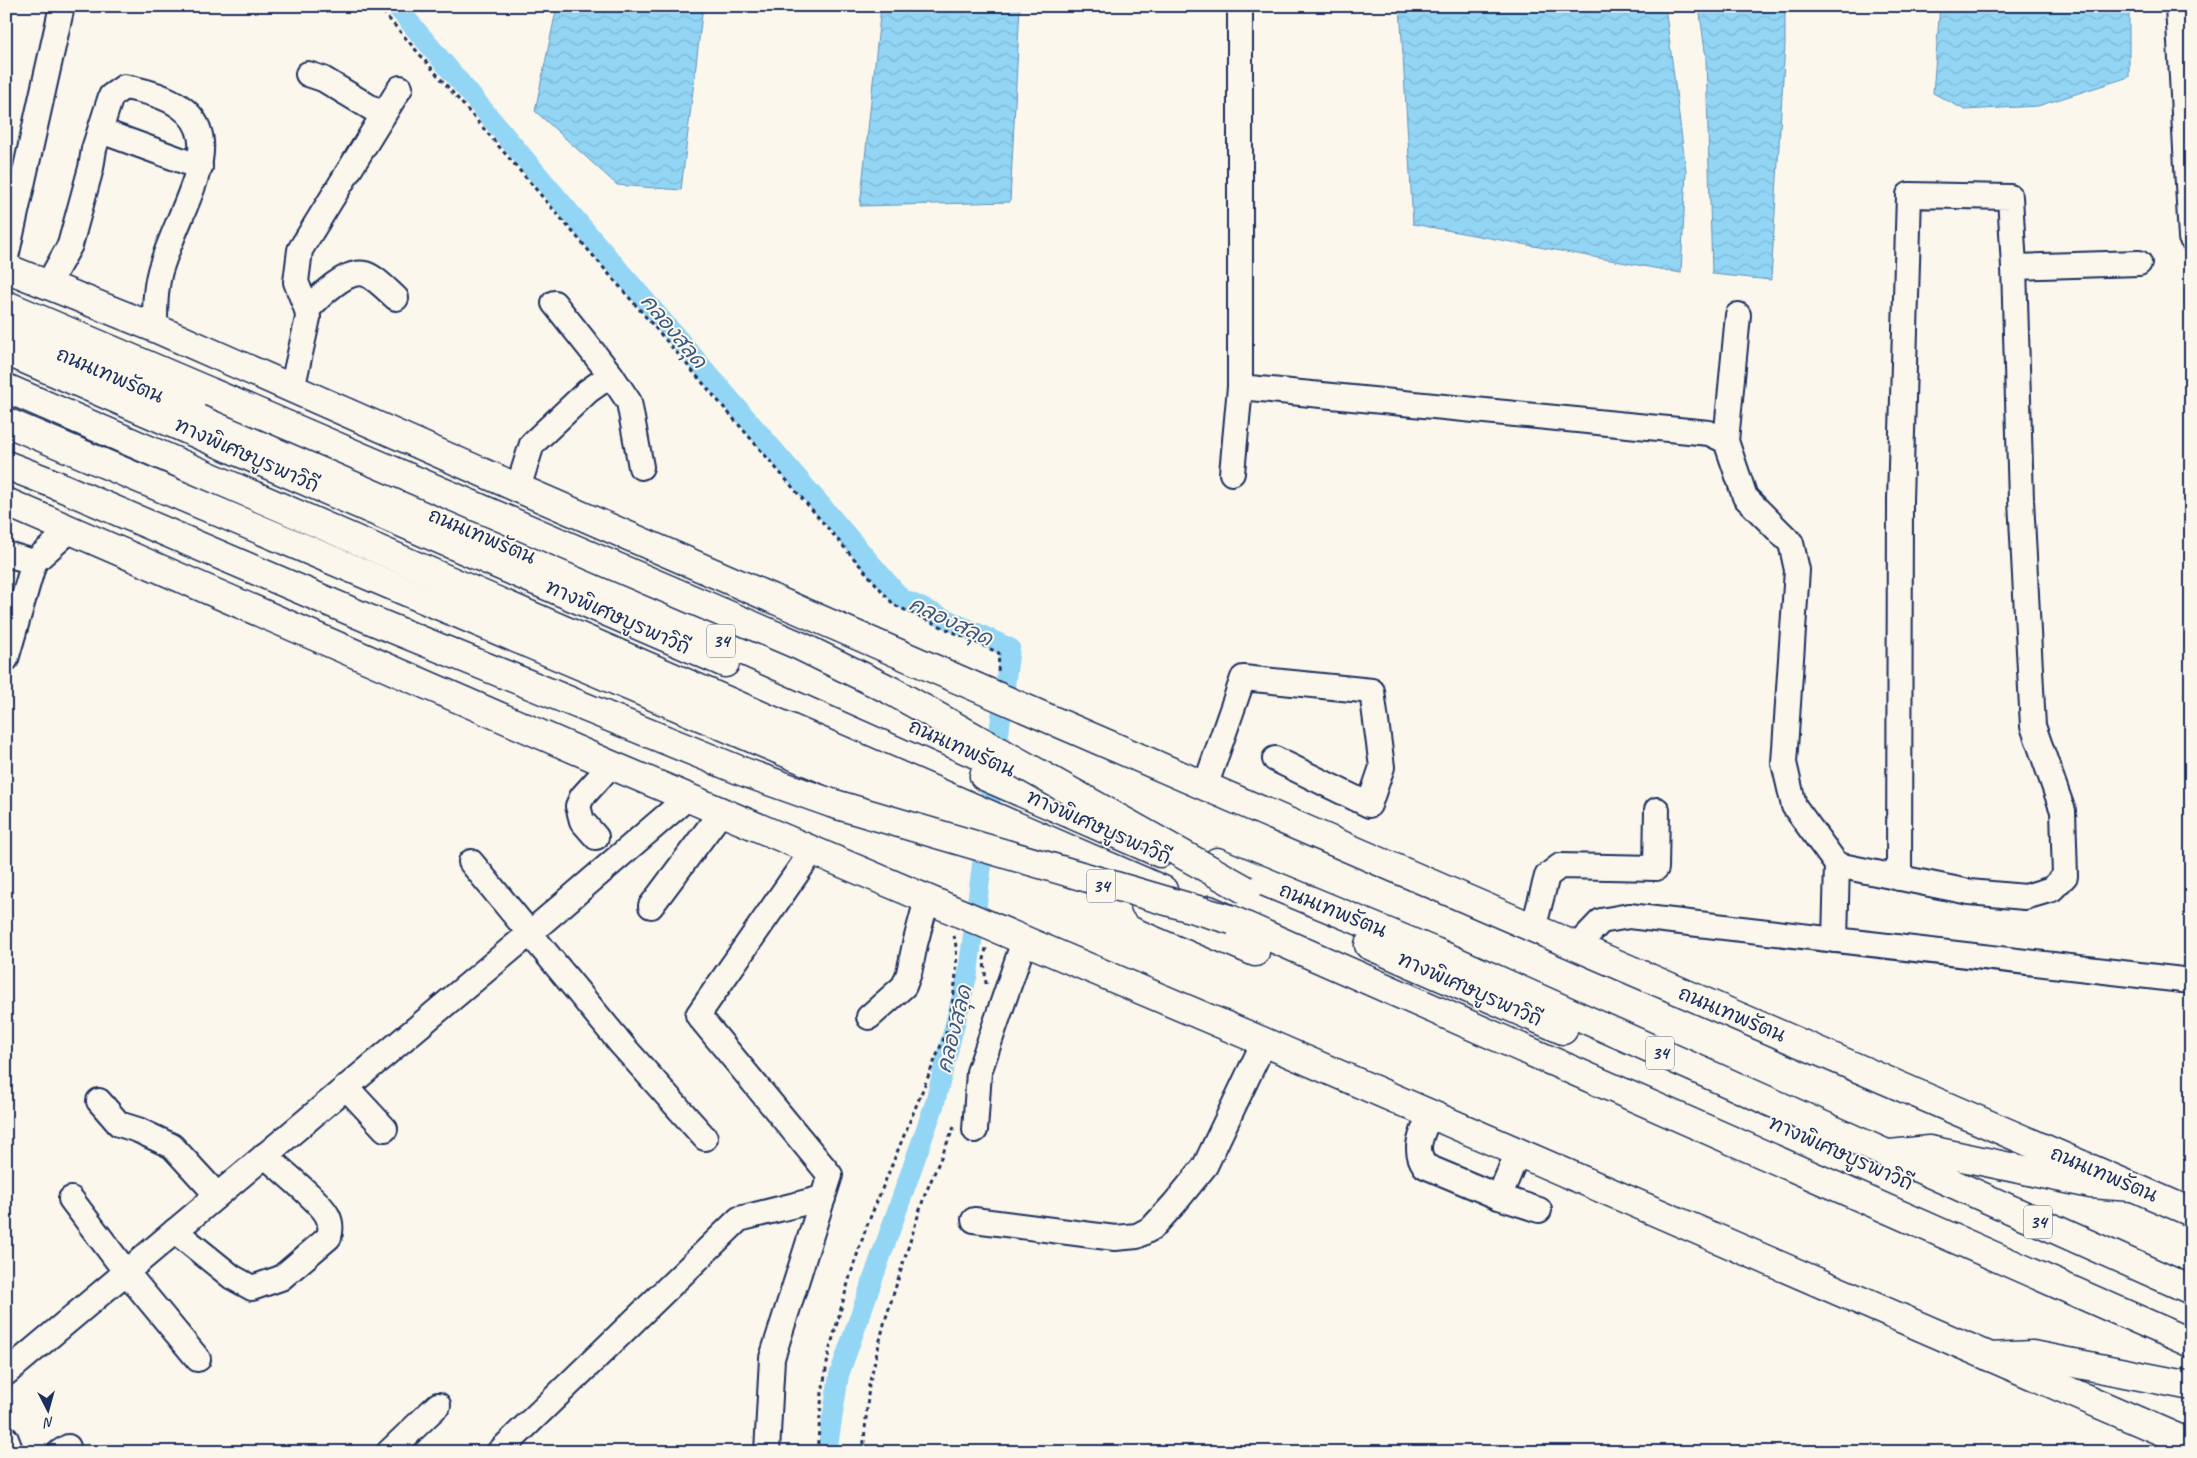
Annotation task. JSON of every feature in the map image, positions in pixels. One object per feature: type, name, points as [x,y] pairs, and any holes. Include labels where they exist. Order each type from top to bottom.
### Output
[{"type":"main road","name":"ถนนเทพรัตน","points":[[6,268],[155,328],[1205,787],[2191,1212]]},
{"type":"main road","points":[[6,305],[800,646],[890,690],[1246,890]]},
{"type":"main road","name":"ถนนเทพรัตน","points":[[6,330],[585,580],[1241,873],[1435,952],[2191,1290]]},
{"type":"main road","name":"ทางพิเศษบูรพาวิถี","points":[[6,351],[1246,890],[2191,1307]]},
{"type":"main road","name":"ทางพิเศษบูรพาวิถี","points":[[6,388],[1232,920],[2191,1343]]},
{"type":"main road","name":"34","points":[[6,422],[1224,938],[2191,1362]]},
{"type":"main road","points":[[6,465],[376,622],[744,772],[831,803],[1232,920]]},
{"type":"main road","points":[[6,502],[610,766],[813,850],[924,909],[953,910],[1264,1042],[2191,1444]]},
{"type":"main road","points":[[1886,1154],[1929,1150],[2091,1184],[2132,1187]]},
{"type":"main road","points":[[1990,1358],[2033,1355],[2191,1386]]},
{"type":"street","points":[[6,257],[62,6]]},
{"type":"street","points":[[1232,473],[1240,387],[1240,6]]},
{"type":"street","points":[[2178,6],[2191,238]]},
{"type":"street","points":[[308,74],[323,79],[383,115]]},
{"type":"street","points":[[47,286],[70,245],[91,168],[94,149],[111,96],[124,87],[148,91],[176,102],[195,119],[203,143],[200,167],[160,272],[155,302],[155,328]]},
{"type":"street","points":[[292,389],[308,318],[308,310],[296,282],[300,250],[400,88]]},
{"type":"street","points":[[101,131],[200,167]]},
{"type":"street","points":[[1837,866],[1969,892],[2025,897],[2052,889],[2065,876],[2064,812],[2033,726],[2021,500],[2010,197],[1908,195],[1900,500],[1899,878]]},
{"type":"street","points":[[2014,267],[2139,263]]},
{"type":"street","points":[[308,310],[320,297],[343,279],[357,273],[367,274],[396,298]]},
{"type":"street","points":[[554,303],[611,374],[629,402],[641,467]]},
{"type":"street","points":[[1738,315],[1726,441],[1745,496],[1791,543],[1797,570],[1784,763],[1794,806],[1837,866],[1835,940]]},
{"type":"street","points":[[518,488],[532,444],[588,391],[611,374]]},
{"type":"street","points":[[1240,387],[1709,433],[1726,441]]},
{"type":"street","points":[[6,659],[34,562],[70,530]]},
{"type":"street","points":[[6,554],[34,562]]},
{"type":"street","points":[[1205,787],[1243,678],[1372,691],[1382,767],[1369,805],[1275,759]]},
{"type":"street","points":[[596,837],[582,821],[578,814],[578,806],[582,797],[610,766]]},
{"type":"street","points":[[6,1373],[530,933],[687,798]]},
{"type":"street","points":[[1533,928],[1547,876],[1560,866],[1656,868],[1657,810]]},
{"type":"street","points":[[651,906],[722,811]]},
{"type":"street","points":[[767,1452],[772,1358],[830,1175],[698,1015],[813,850]]},
{"type":"street","points":[[471,862],[622,1045],[705,1138]]},
{"type":"street","points":[[869,1016],[904,986],[910,973],[924,909]]},
{"type":"street","points":[[1576,947],[1601,921],[1629,916],[2191,981]]},
{"type":"street","points":[[966,1125],[979,1072],[1005,932]]},
{"type":"street","points":[[974,1220],[1115,1238],[1137,1236],[1152,1228],[1205,1166],[1264,1042]]},
{"type":"street","points":[[346,1087],[385,1129]]},
{"type":"street","points":[[99,1101],[119,1124],[138,1130],[172,1146],[217,1196]]},
{"type":"street","points":[[1430,1114],[1419,1146],[1419,1157],[1425,1166],[1539,1210]]},
{"type":"street","points":[[1499,1196],[1518,1152]]},
{"type":"street","points":[[174,1231],[232,1277],[252,1288],[282,1278],[329,1237],[331,1229],[327,1214],[265,1155]]},
{"type":"street","points":[[499,1452],[739,1220],[823,1198]]},
{"type":"street","points":[[71,1200],[126,1272],[198,1359]]},
{"type":"street","points":[[389,1452],[438,1405]]},
{"type":"street","points":[[6,1439],[11,1452]]},
{"type":"path","points":[[378,6],[894,606],[999,653],[998,674],[977,688]]},
{"type":"path","points":[[817,1452],[827,1360],[850,1276],[866,1228],[938,1055],[952,1010],[956,964],[954,935],[924,909]]},
{"type":"path","points":[[986,986],[984,960],[986,950],[990,942],[1005,932]]},
{"type":"path","points":[[863,1452],[869,1385],[884,1324],[924,1197],[966,1125]]},
{"type":"water","points":[[557,6],[703,6],[681,190],[617,185],[535,111]]},
{"type":"water","points":[[881,6],[1020,6],[1010,202],[860,206]]},
{"type":"water","points":[[1400,6],[1665,6],[1686,171],[1681,273],[1413,224]]},
{"type":"water","points":[[1699,6],[1785,6],[1785,44],[1771,280],[1712,274],[1706,59]]},
{"type":"water","points":[[1940,6],[2129,6],[2129,77],[2038,106],[1965,110],[1933,93]]},
{"type":"waterway","name":"คลองสลุด","points":[[396,6],[584,229],[901,598],[1010,648],[968,973],[934,1106],[839,1375],[827,1452]]}]
